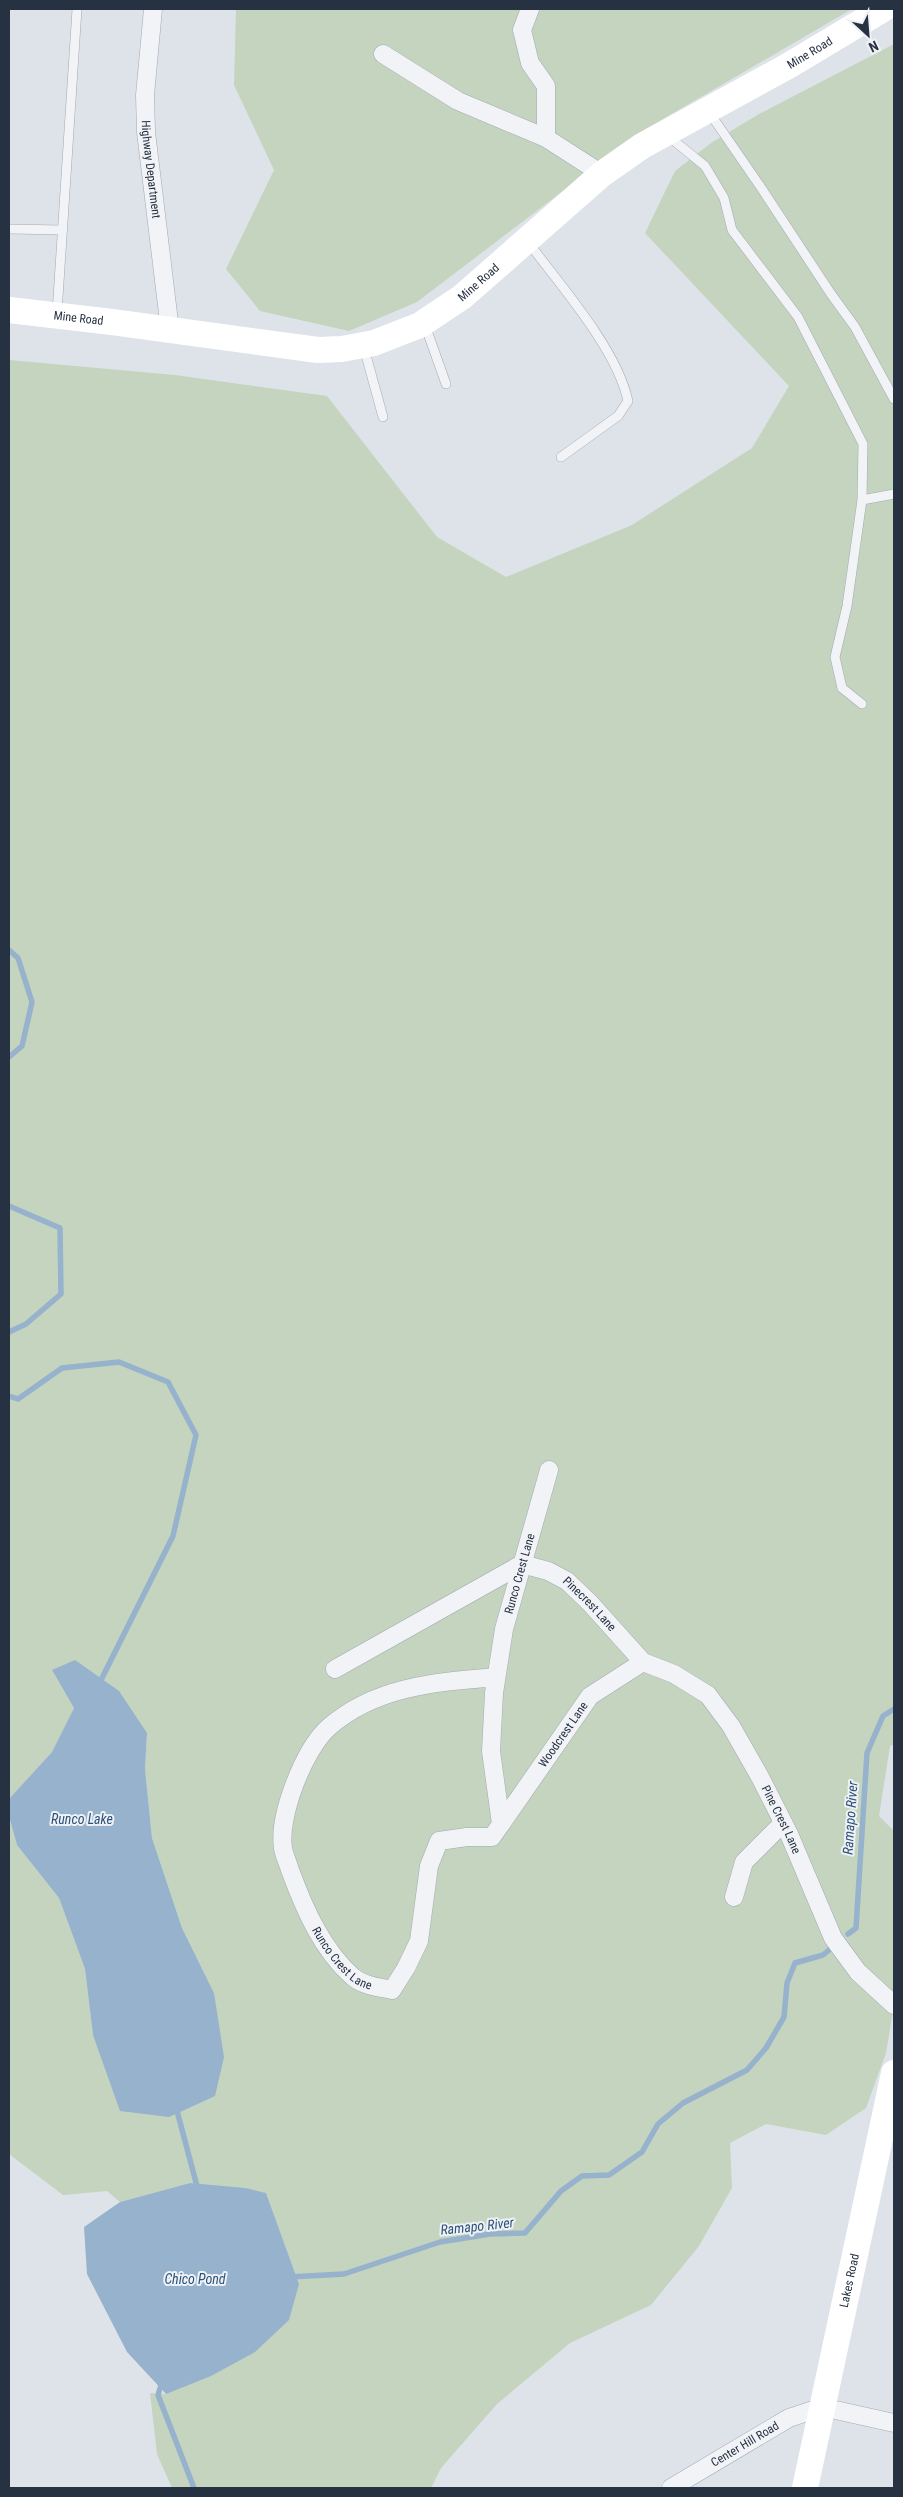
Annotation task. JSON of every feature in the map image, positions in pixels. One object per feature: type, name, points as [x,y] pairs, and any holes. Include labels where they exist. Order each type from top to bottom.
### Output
[{"type":"street","name":"Highway Department","points":[[153,9],[145,95],[146,132],[170,330]]},
{"type":"street","points":[[530,9],[522,30],[530,64],[546,86],[546,138]]},
{"type":"street","name":"Mine Road","points":[[9,310],[318,350],[342,349],[363,345],[424,322],[462,297],[602,174],[642,146],[788,66],[883,9]]},
{"type":"street","points":[[383,54],[458,101],[546,138],[602,174]]},
{"type":"street","name":"Runco Crest Lane","points":[[496,1677],[432,1683],[385,1694],[343,1715],[327,1729],[311,1750],[299,1775],[285,1816],[283,1848],[310,1917],[332,1954],[354,1978],[368,1986],[392,1990],[406,1968],[419,1941],[429,1866],[439,1841],[467,1837],[492,1837],[501,1824],[491,1751],[496,1677],[504,1629],[549,1470]]},
{"type":"street","points":[[335,1668],[522,1564]]},
{"type":"street","name":"Pinecrest Lane","points":[[522,1564],[548,1571],[567,1582],[590,1603],[643,1662]]},
{"type":"street","name":"Pine Crest Lane","points":[[643,1662],[674,1674],[708,1695],[731,1726],[783,1823],[833,1938],[858,1972],[894,2005]]},
{"type":"street","name":"Woodcrest Lane","points":[[501,1824],[590,1696],[643,1662]]},
{"type":"street","points":[[734,1897],[744,1862],[783,1823]]},
{"type":"street","name":"Lakes Road","points":[[805,2488],[890,2110],[894,2073]]},
{"type":"street","points":[[822,2407],[894,2423]]},
{"type":"street","name":"Center Hill Road","points":[[671,2488],[788,2418],[822,2407]]},
{"type":"lane","points":[[56,316],[77,9]]},
{"type":"lane","points":[[707,110],[762,189],[830,294],[855,327],[894,398]]},
{"type":"lane","points":[[665,134],[704,166],[724,198],[732,230],[798,317],[863,444],[862,500],[847,606],[835,657],[842,688],[862,704]]},
{"type":"lane","points":[[9,229],[62,230]]},
{"type":"lane","points":[[527,240],[604,348],[624,383],[628,400],[618,416],[561,457]]},
{"type":"lane","points":[[424,322],[446,384]]},
{"type":"lane","points":[[363,345],[383,417]]},
{"type":"lane","points":[[862,500],[894,494]]},
{"type":"green space","points":[[236,9],[852,9],[639,133],[417,302],[349,331],[260,311],[226,269],[274,170],[234,85]]},
{"type":"green space","points":[[894,44],[894,1744],[890,1746],[879,1816],[894,1831],[894,2005],[886,2053],[866,2108],[826,2135],[766,2124],[730,2143],[732,2188],[699,2246],[651,2305],[570,2343],[497,2404],[441,2468],[431,2488],[172,2488],[157,2454],[150,2393],[166,2394],[299,2284],[266,2193],[190,2183],[120,2202],[107,2191],[63,2195],[9,2154],[9,1816],[17,1845],[59,1898],[85,1969],[93,2035],[214,1993],[182,1928],[152,1838],[145,1769],[147,1733],[52,1670],[74,1708],[52,1752],[9,1799],[9,360],[175,375],[327,396],[437,537],[506,577],[632,525],[752,448],[789,386],[645,233],[675,171],[711,143],[759,114]]},
{"type":"water","name":"Runco Lake","points":[[75,1660],[119,1691],[147,1733],[145,1769],[152,1838],[182,1928],[214,1993],[224,2057],[215,2096],[169,2117],[120,2111],[93,2035],[85,1969],[59,1898],[17,1845],[9,1816],[9,1799],[52,1752],[74,1708],[52,1670]]},
{"type":"water","name":"Chico Pond","points":[[190,2183],[245,2188],[266,2193],[299,2284],[289,2320],[255,2352],[211,2376],[166,2394],[127,2352],[87,2274],[84,2227],[120,2202]]},
{"type":"waterway","points":[[9,950],[18,958],[32,1002],[22,1046],[9,1057]]},
{"type":"waterway","points":[[9,1206],[60,1228],[61,1294],[26,1324],[9,1332]]},
{"type":"waterway","points":[[9,1396],[18,1399],[62,1368],[119,1362],[168,1382],[196,1435],[173,1536],[99,1684]]},
{"type":"waterway","name":"Ramapo River","points":[[848,1934],[856,1928],[867,1753],[883,1716],[894,1709]]},
{"type":"waterway","name":"Ramapo River","points":[[289,2277],[344,2274],[440,2242],[490,2234],[525,2233],[561,2191],[582,2176],[609,2175],[642,2152],[658,2124],[683,2103],[747,2070],[766,2048],[784,2017],[787,1983],[795,1963],[823,1955],[829,1950]]},
{"type":"waterway","points":[[176,2107],[198,2190]]},
{"type":"waterway","name":"Ramapo River","points":[[162,2382],[158,2395],[194,2488]]}]
